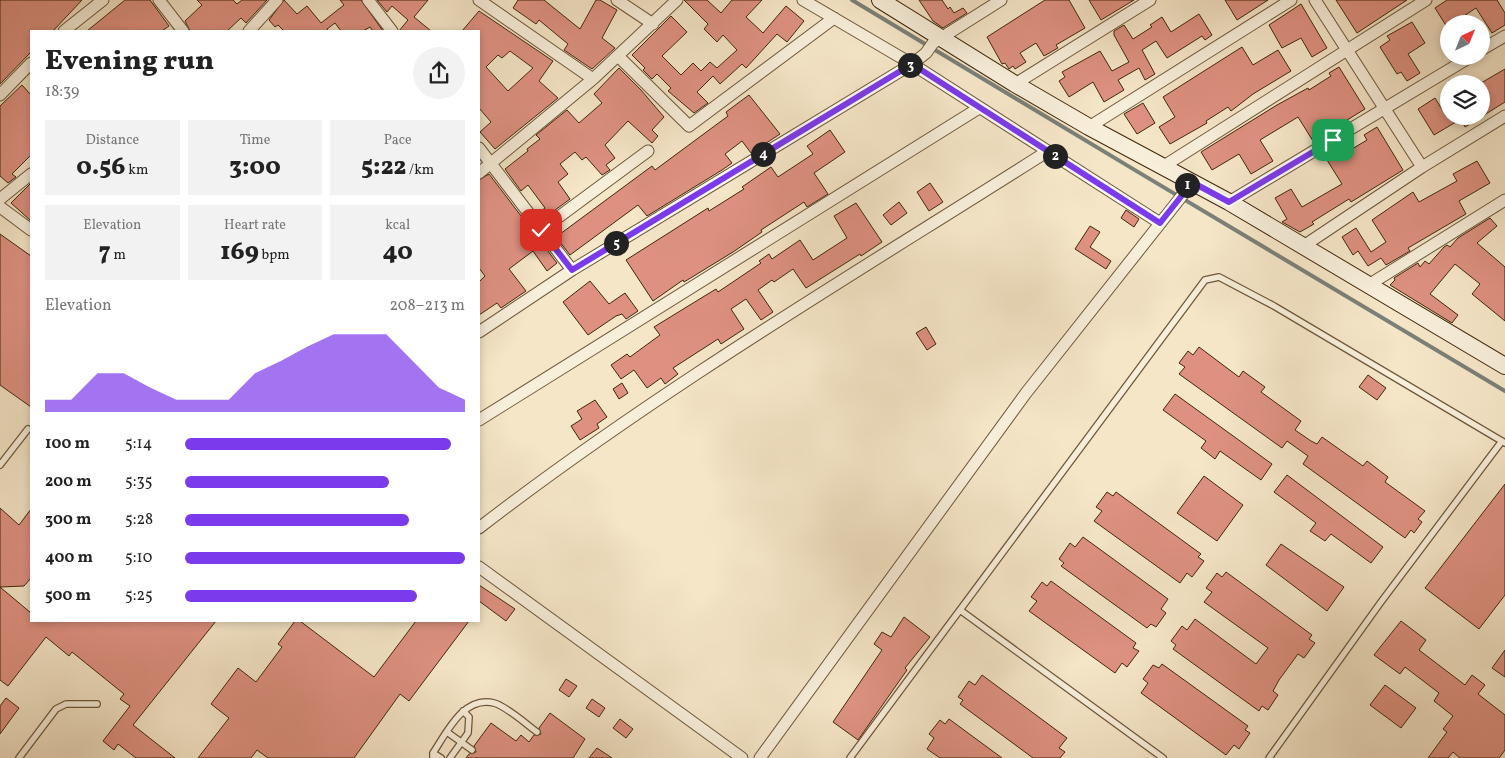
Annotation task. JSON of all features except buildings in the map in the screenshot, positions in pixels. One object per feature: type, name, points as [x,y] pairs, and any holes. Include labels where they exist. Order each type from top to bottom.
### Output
[{"type":"street","points":[[65,30],[103,0]]},
{"type":"street","points":[[159,0],[183,30]]},
{"type":"street","points":[[251,30],[277,0]]},
{"type":"street","points":[[368,0],[391,30]]},
{"type":"street","points":[[479,0],[593,79]]},
{"type":"street","points":[[617,0],[652,24]]},
{"type":"street","points":[[480,173],[593,79],[677,0]]},
{"type":"street","points":[[803,0],[912,64],[978,108],[1163,220]]},
{"type":"street","points":[[880,0],[934,44],[1015,84],[1089,127],[1164,166],[1188,185],[1229,202],[1367,286],[1505,366]]},
{"type":"street","points":[[480,331],[572,270],[912,64],[934,44],[1001,0]]},
{"type":"street","points":[[1015,84],[1150,0]]},
{"type":"street","points":[[1089,127],[1291,0]]},
{"type":"street","points":[[1315,0],[1422,167]]},
{"type":"street","points":[[1164,166],[1426,0]]},
{"type":"street","points":[[618,56],[689,126],[834,18]]},
{"type":"street","points":[[1490,45],[1505,36]]},
{"type":"street","points":[[0,95],[30,65]]},
{"type":"street","points":[[1229,202],[1458,65]]},
{"type":"street","points":[[480,419],[978,108]]},
{"type":"street","points":[[1302,246],[1422,167],[1505,116]]},
{"type":"street","points":[[480,149],[572,270]]},
{"type":"street","points":[[541,230],[648,151]]},
{"type":"street","points":[[480,527],[546,476],[720,359],[1048,151]]},
{"type":"street","points":[[0,199],[30,175]]},
{"type":"street","points":[[760,758],[1026,393],[1163,220],[1188,185]]},
{"type":"street","points":[[1367,286],[1505,200]]},
{"type":"street","points":[[0,207],[30,229]]},
{"type":"street","points":[[480,568],[742,758]]},
{"type":"lane","points":[[850,758],[1200,283],[1212,277],[1219,277],[1274,306],[1504,442],[1381,602],[1269,758]]},
{"type":"lane","points":[[0,465],[28,429]]},
{"type":"lane","points":[[960,610],[1163,758]]},
{"type":"lane","points":[[441,758],[433,755],[447,732],[463,710],[478,702],[496,703],[537,732]]},
{"type":"lane","points":[[19,758],[56,709],[66,704],[97,704]]},
{"type":"lane","points":[[450,758],[468,733],[469,717],[463,710]]},
{"type":"lane","points":[[447,732],[472,750]]},
{"type":"waterway","points":[[852,0],[1505,391]]},
{"type":"route","points":[[541,230],[572,270],[912,64],[1160,223],[1187,189],[1188,180],[1229,202],[1333,140]]}]
